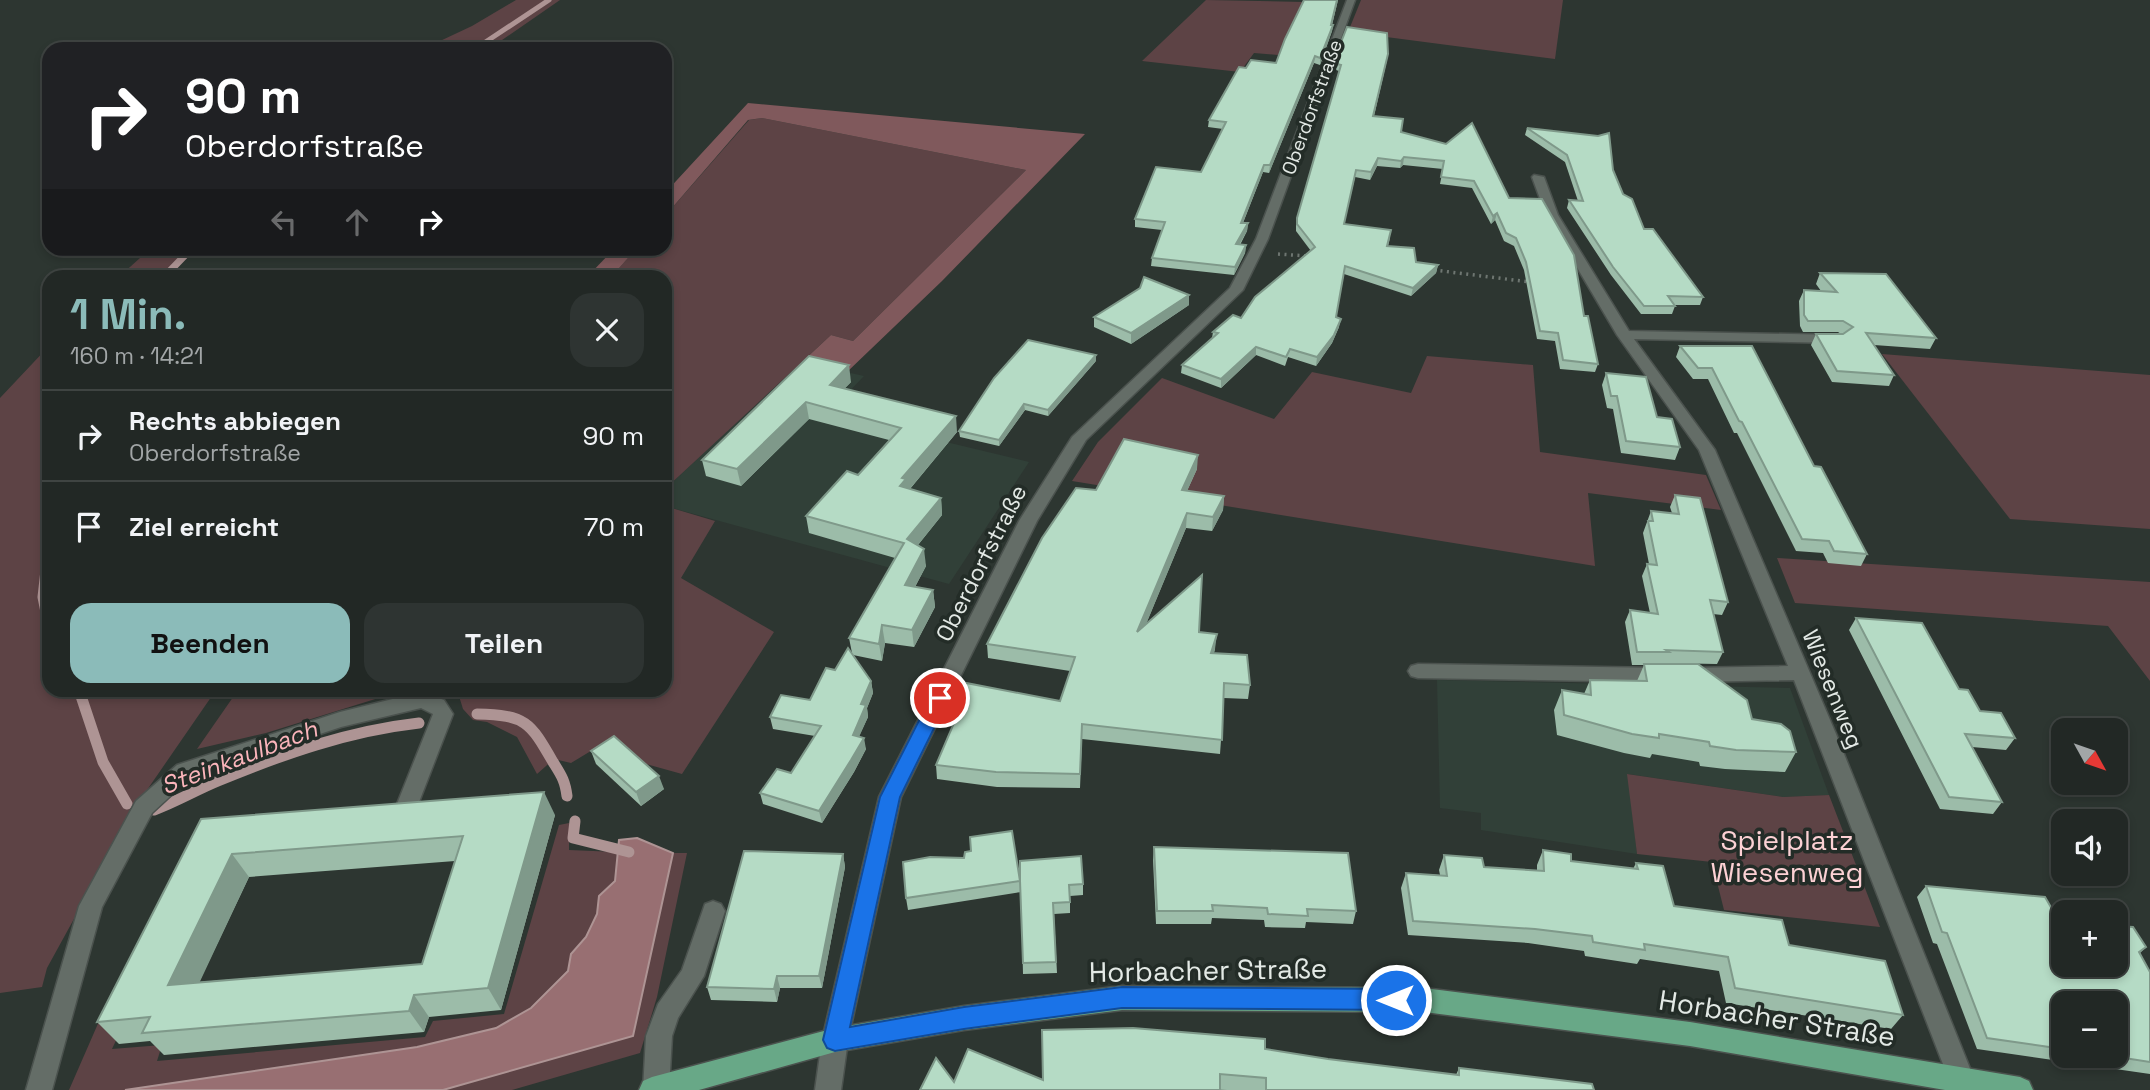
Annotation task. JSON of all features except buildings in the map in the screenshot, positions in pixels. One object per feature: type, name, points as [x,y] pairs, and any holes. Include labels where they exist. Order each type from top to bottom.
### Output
[{"type":"main road","name":"Horbacher Straße","points":[[654,1089],[835,1040],[964,1018],[1122,998],[1424,1000],[1690,1034],[2020,1090]]},
{"type":"street","name":"Oberdorfstraße","points":[[828,1090],[835,1040],[890,797],[1028,521],[1080,437],[1236,290],[1256,252],[1312,110],[1351,0]]},
{"type":"street","name":"Wiesenweg","points":[[1538,177],[1552,215],[1624,335],[1707,450],[1801,674],[1962,1081]]},
{"type":"street","points":[[1624,335],[1838,339]]},
{"type":"street","points":[[1418,671],[1541,675],[1801,674]]},
{"type":"street","points":[[39,1090],[90,906],[144,807],[184,771],[340,720],[421,700],[432,702],[443,714],[406,809]]},
{"type":"street","points":[[654,1089],[659,1036],[667,1012],[692,976],[713,911]]},
{"type":"path","points":[[1256,252],[1319,257]]},
{"type":"path","points":[[1423,268],[1530,282]]},
{"type":"shaded area","points":[[748,103],[1085,134],[942,281],[847,372],[802,362],[831,335],[853,341],[1026,170],[762,118],[748,120],[672,208],[672,185]]},
{"type":"shaded area","points":[[607,256],[630,256],[617,270],[594,270]]},
{"type":"shaded area","points":[[802,362],[864,376],[842,399],[921,436],[1029,462],[949,584],[672,508],[672,483]]},
{"type":"shaded area","points":[[1437,680],[1790,688],[1829,795],[1783,797],[1628,774],[1637,854],[1481,830],[1481,813],[1440,808]]},
{"type":"shaded area","points":[[637,838],[673,853],[633,1036],[443,1090],[125,1090],[417,1047],[496,1028],[531,1008],[568,971],[571,954],[586,937],[597,914],[599,896],[615,881],[619,840]]},
{"type":"green space","points":[[516,0],[560,0],[499,42],[438,42]]},
{"type":"green space","points":[[1206,0],[1304,2],[1278,55],[1254,53],[1240,72],[1142,61]]},
{"type":"green space","points":[[1361,0],[1563,0],[1555,59],[1348,32]]},
{"type":"green space","points":[[762,118],[1026,170],[853,341],[831,335],[672,483],[672,270],[617,270],[630,256],[672,256],[672,208],[749,120]]},
{"type":"green space","points":[[142,256],[189,256],[174,270],[127,270]]},
{"type":"green space","points":[[42,353],[42,697],[211,697],[136,806],[47,968],[42,987],[0,993],[0,398]]},
{"type":"green space","points":[[1882,354],[2150,375],[2150,529],[2010,519]]},
{"type":"green space","points":[[1427,356],[1533,365],[1540,452],[1706,475],[1721,510],[1588,493],[1595,566],[1072,481],[1098,442],[1162,378],[1274,419],[1312,372],[1411,393]]},
{"type":"green space","points":[[672,508],[715,521],[681,578],[774,632],[682,774],[646,764],[614,737],[571,763],[554,759],[537,774],[517,737],[487,722],[473,720],[463,709],[459,697],[672,697]]},
{"type":"green space","points":[[1777,558],[2150,582],[2150,681],[2108,626],[1795,603]]},
{"type":"green space","points":[[233,697],[382,697],[266,733],[197,749]]},
{"type":"green space","name":"Spielplatz Wiesenweg","points":[[1627,774],[1783,797],[1829,795],[1880,927],[1724,910],[1712,862],[1637,854]]},
{"type":"green space","points":[[569,823],[569,850],[617,852],[619,840],[637,838],[673,853],[687,853],[657,997],[640,1053],[512,1090],[69,1090],[114,987],[151,966],[112,1049],[162,1045],[157,1061],[425,1037],[433,1021],[504,1014],[559,825]]},
{"type":"waterway","name":"Steinkaulbach","points":[[486,42],[549,0]]},
{"type":"waterway","name":"Steinkaulbach","points":[[171,270],[184,256]]},
{"type":"waterway","name":"Steinkaulbach","points":[[81,697],[103,762],[127,804]]},
{"type":"waterway","name":"Steinkaulbach","points":[[477,714],[506,716],[517,719],[532,729],[560,774],[567,796]]},
{"type":"waterway","name":"Steinkaulbach","points":[[154,810],[218,781],[291,753],[341,738],[419,723]]},
{"type":"waterway","name":"Steinkaulbach","points":[[575,821],[573,838],[629,852]]},
{"type":"route","points":[[940,698],[890,797],[835,1040],[964,1018],[1122,998],[1396,1000]]}]
